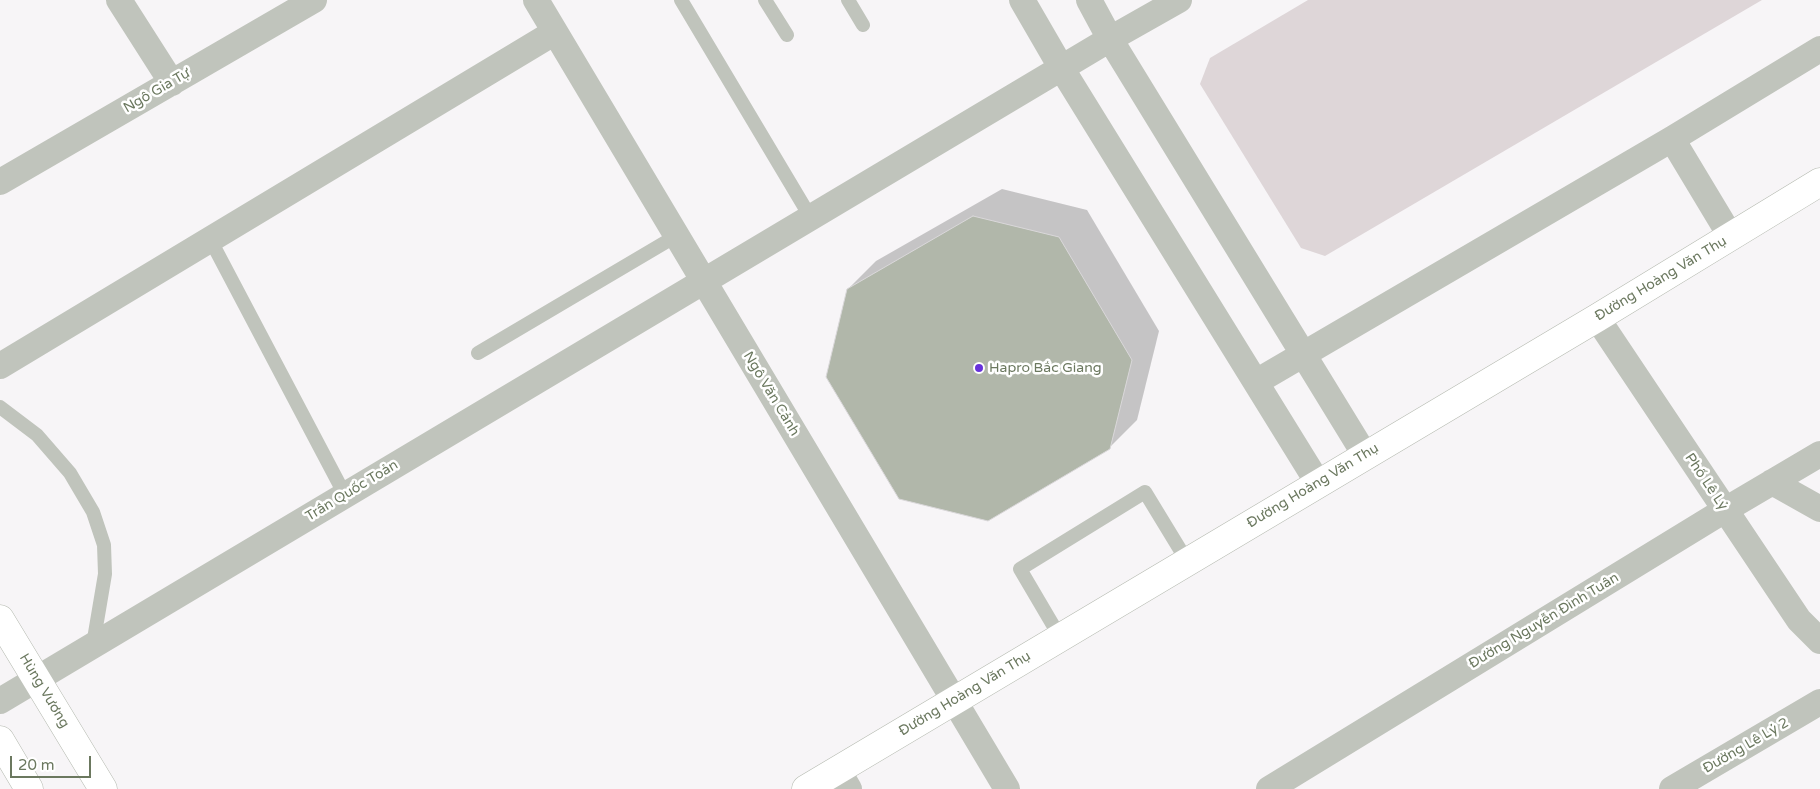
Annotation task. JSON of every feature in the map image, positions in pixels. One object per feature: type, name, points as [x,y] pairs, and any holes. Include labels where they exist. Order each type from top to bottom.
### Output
[{"type":"street","points":[[119,0],[172,82]]},
{"type":"street","name":"Ngô Gia Tự","points":[[0,182],[314,0]]},
{"type":"street","name":"Ngô Văn Cảnh","points":[[536,0],[1007,789]]},
{"type":"street","points":[[1022,0],[1062,69],[1318,483]]},
{"type":"street","points":[[1089,0],[1110,39],[1365,455]]},
{"type":"street","name":"Trần Quốc Toản","points":[[0,701],[1110,39],[1179,0]]},
{"type":"street","points":[[0,366],[555,32]]},
{"type":"street","points":[[1256,382],[1820,49]]},
{"type":"street","points":[[1672,138],[1731,237]]},
{"type":"street","name":"Đường Hoàng Văn Thụ","points":[[806,789],[844,779],[954,701],[1597,318],[1820,182]]},
{"type":"street","name":"Phố Lê Lý","points":[[1597,318],[1798,620],[1820,641]]},
{"type":"street","name":"Đường Nguyễn Đình Tuân","points":[[1269,789],[1725,510],[1820,454]]},
{"type":"street","points":[[1772,482],[1820,509]]},
{"type":"street","name":"Hùng Vương","points":[[0,618],[103,789]]},
{"type":"street","name":"Đường Lê Lý 2","points":[[1672,789],[1820,702]]},
{"type":"street","points":[[0,740],[29,789]]},
{"type":"lane","points":[[680,0],[811,218]]},
{"type":"lane","points":[[765,0],[787,36]]},
{"type":"lane","points":[[848,0],[863,25]]},
{"type":"lane","points":[[478,353],[676,236]]},
{"type":"lane","points":[[210,239],[345,495]]},
{"type":"lane","points":[[0,407],[37,435],[70,473],[93,512],[104,545],[105,574],[93,646]]},
{"type":"lane","points":[[1060,637],[1020,569],[1145,492],[1187,561]]},
{"type":"shaded area","points":[[1308,0],[1762,0],[1325,256],[1301,248],[1200,84],[1210,58]]},
{"type":"building","name":"Hapro Bắc Giang","points":[[973,216],[1059,237],[1132,360],[1110,449],[988,521],[899,499],[826,377],[847,289]]},
{"type":"place","name":"Hapro Bắc Giang","points":[[979,368]]}]
